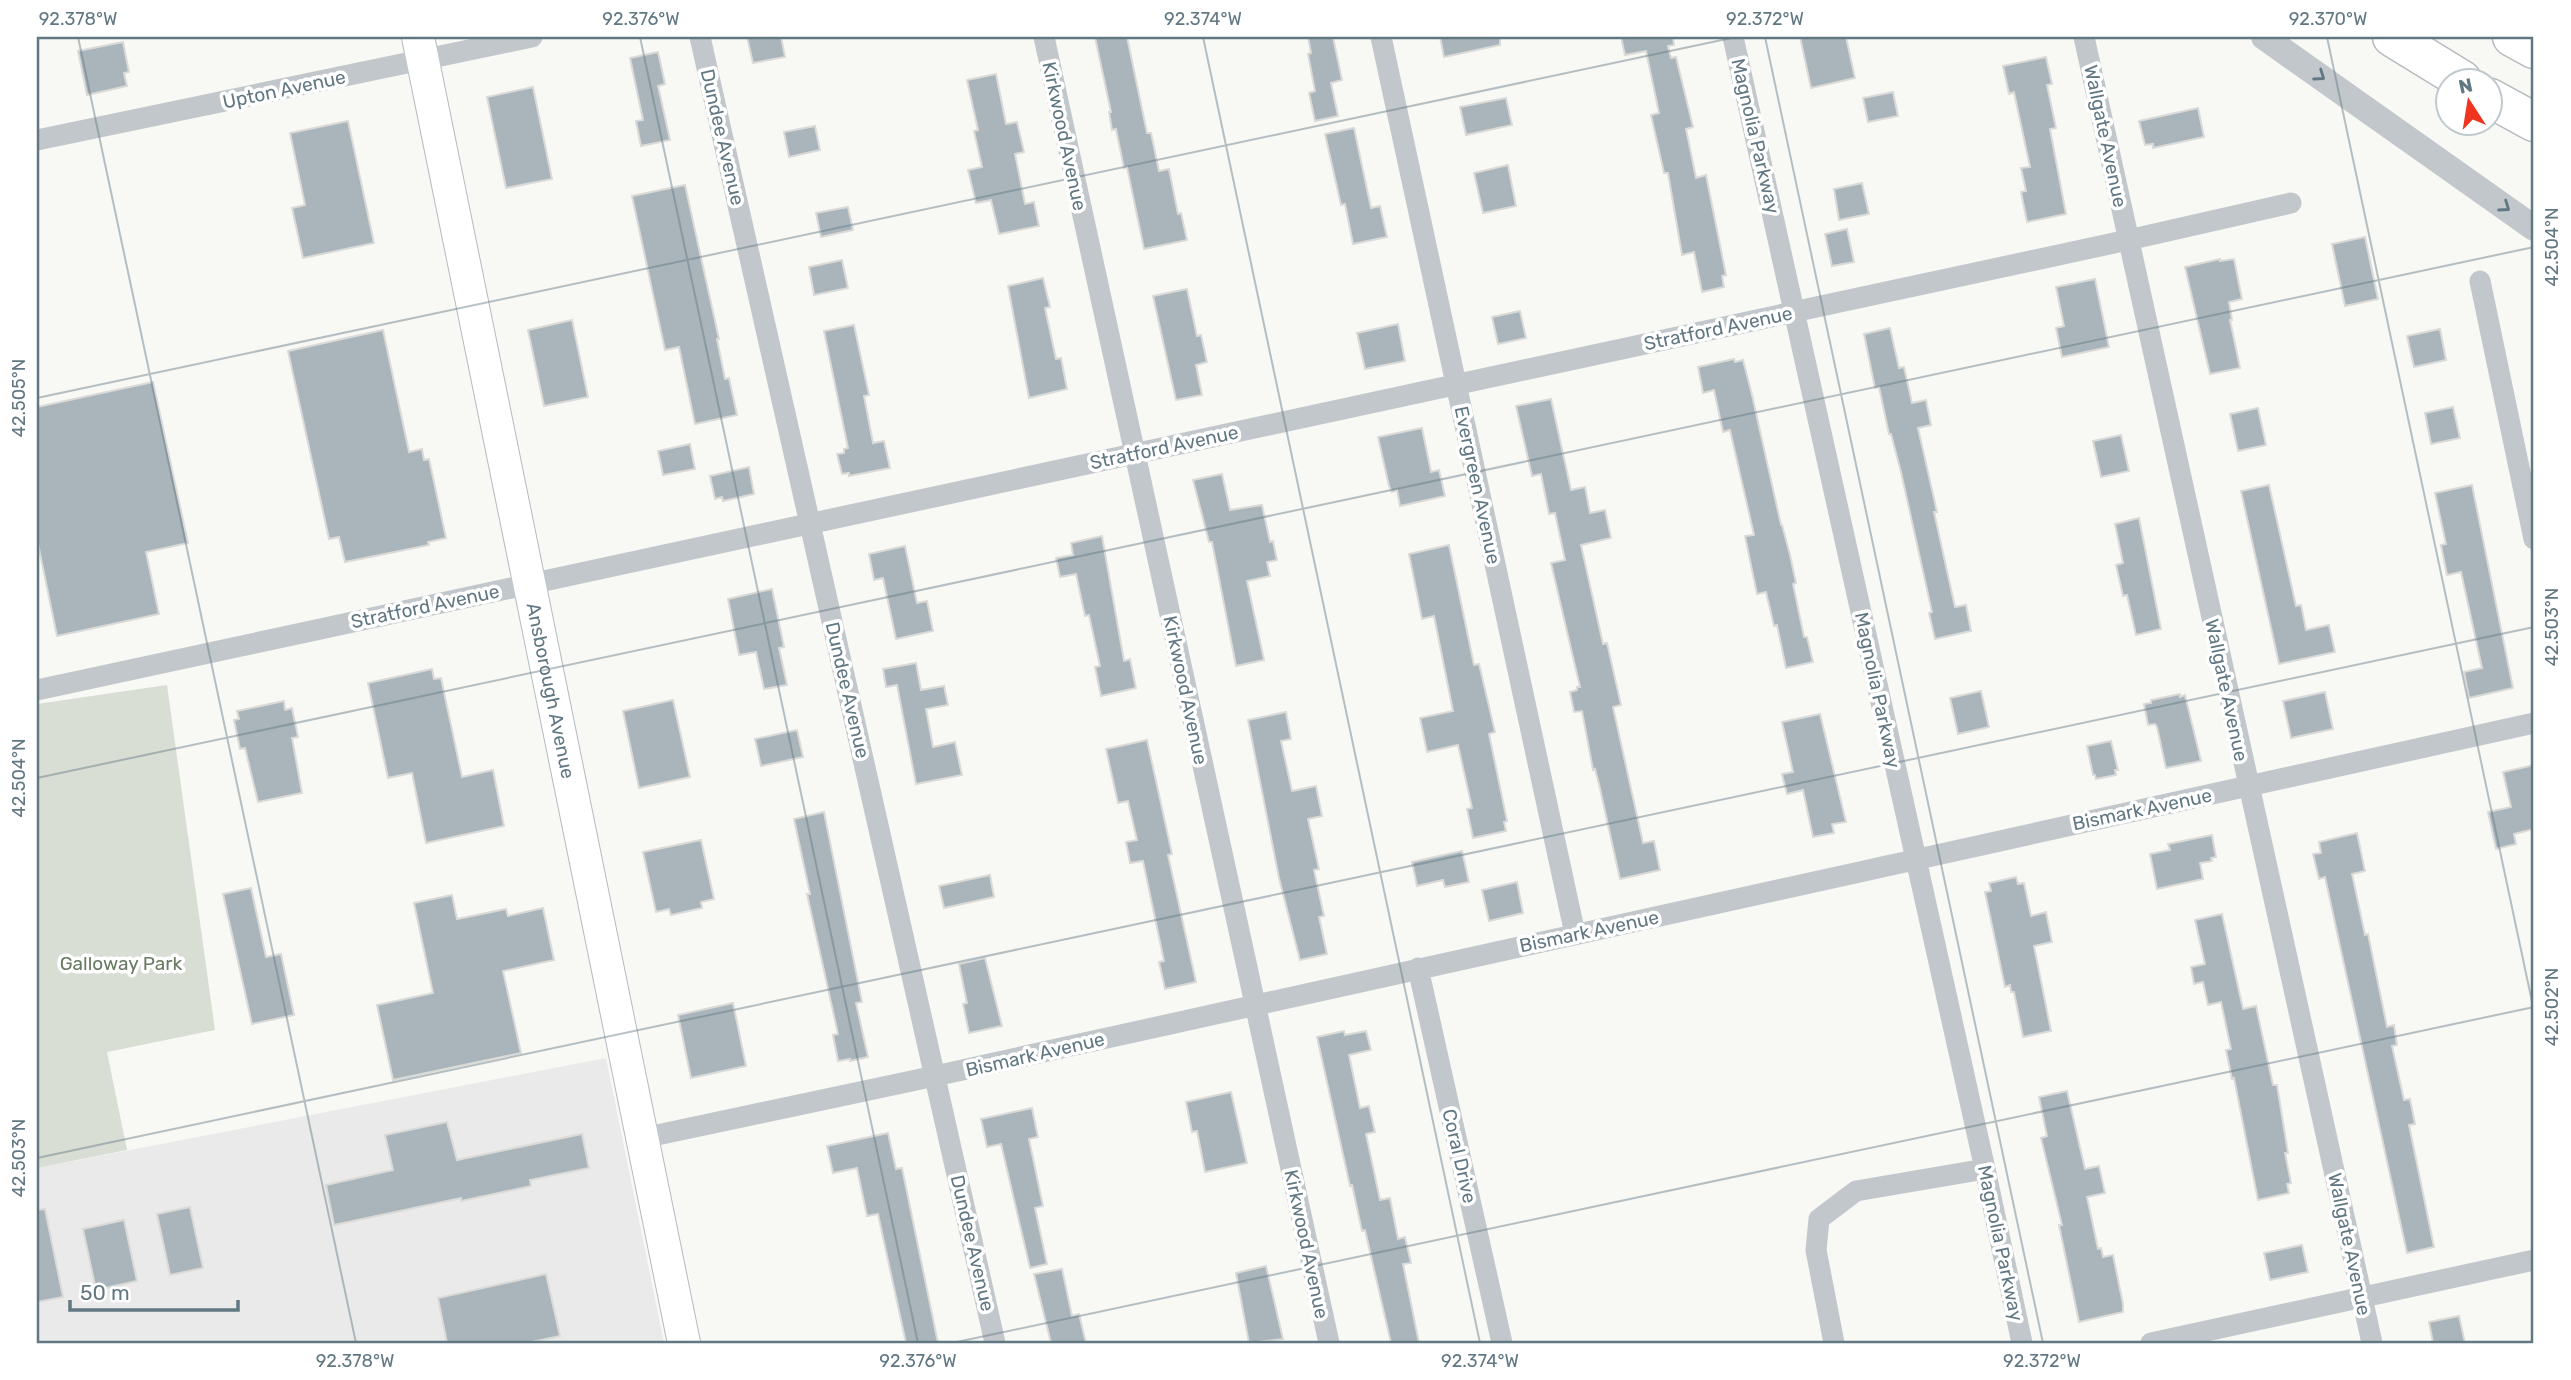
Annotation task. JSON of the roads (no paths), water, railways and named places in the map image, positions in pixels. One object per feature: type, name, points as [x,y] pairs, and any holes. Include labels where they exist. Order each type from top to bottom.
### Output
[{"type":"highway","points":[[2392,37],[2439,66]]},
{"type":"highway","points":[[2512,37],[2534,49]]},
{"type":"highway","points":[[2504,106],[2534,122]]},
{"type":"main road","name":"Ansborough Avenue","points":[[420,48],[684,1343]]},
{"type":"street","name":"Upton Avenue","points":[[37,140],[420,48],[531,37]]},
{"type":"street","name":"Dundee Avenue","points":[[700,37],[995,1343]]},
{"type":"street","name":"Kirkwood Avenue","points":[[1044,37],[1329,1343]]},
{"type":"street","name":"Evergreen Avenue","points":[[1381,37],[1575,934]]},
{"type":"street","name":"Magnolia Parkway","points":[[1733,37],[2022,1343]]},
{"type":"street","name":"Wallgate Avenue","points":[[2084,37],[2372,1343]]},
{"type":"street","points":[[2263,37],[2534,228]]},
{"type":"street","name":"Stratford Avenue","points":[[37,690],[2291,203]]},
{"type":"street","points":[[2480,281],[2532,517],[2534,539]]},
{"type":"street","name":"Bismark Avenue","points":[[643,1138],[2534,723]]},
{"type":"street","name":"Coral Drive","points":[[1418,968],[1502,1343]]},
{"type":"street","points":[[1834,1343],[1816,1250],[1819,1219],[1856,1191],[1985,1169]]},
{"type":"street","points":[[2151,1343],[2534,1260]]},
{"type":"park label","name":"Galloway Park","points":[[121,963]]}]
